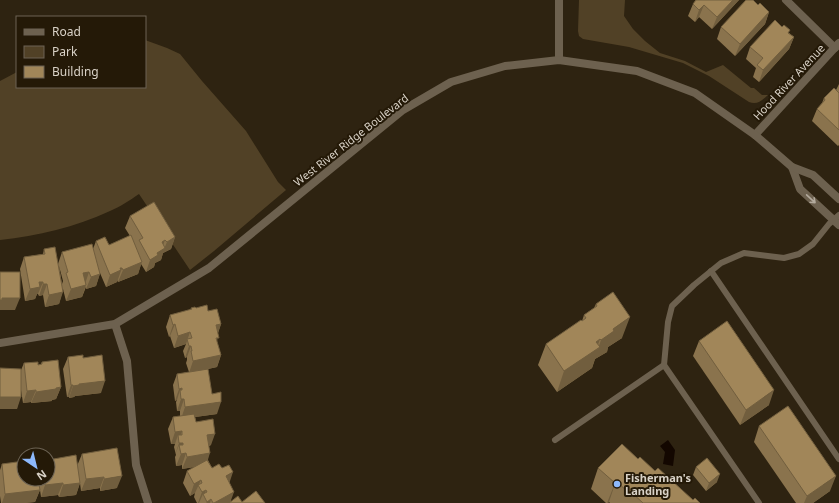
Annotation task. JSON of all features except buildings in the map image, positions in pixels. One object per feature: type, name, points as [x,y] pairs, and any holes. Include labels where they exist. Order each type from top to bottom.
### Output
[{"type":"street","points":[[559,0],[559,60]]},
{"type":"street","points":[[786,0],[837,46]]},
{"type":"street","name":"Hood River Avenue","points":[[755,135],[837,46]]},
{"type":"street","name":"West River Ridge Boulevard","points":[[0,343],[115,324],[209,268],[403,110],[451,82],[505,66],[559,60],[637,71],[695,93],[755,135],[792,167],[813,175],[839,198]]},
{"type":"street","name":"West River Ridge Boulevard","points":[[792,167],[800,189],[837,220]]},
{"type":"street","points":[[115,324],[127,361],[136,465],[148,503]]},
{"type":"lane","points":[[760,503],[664,365],[668,322],[672,306],[694,285],[722,263],[744,253],[784,258],[799,254],[813,244],[829,224],[837,220]]},
{"type":"lane","points":[[711,271],[839,459]]},
{"type":"lane","points":[[555,440],[664,365]]},
{"type":"green space","points":[[579,0],[625,0],[624,16],[633,29],[660,53],[685,61],[706,72],[723,65],[751,88],[754,88],[762,95],[768,95],[762,100],[752,103],[709,76],[683,63],[629,47],[583,39],[579,36],[578,31]]},
{"type":"green space","points":[[146,40],[167,48],[180,54],[246,131],[278,182],[286,190],[190,270],[139,194],[114,209],[83,222],[42,233],[0,240],[0,81],[16,73],[16,88],[146,88]]},
{"type":"shaded area","points":[[668,440],[675,450],[673,466],[663,464],[665,452],[660,446]]},
{"type":"place","name":"Fisherman's Landing","points":[[617,484]]}]
